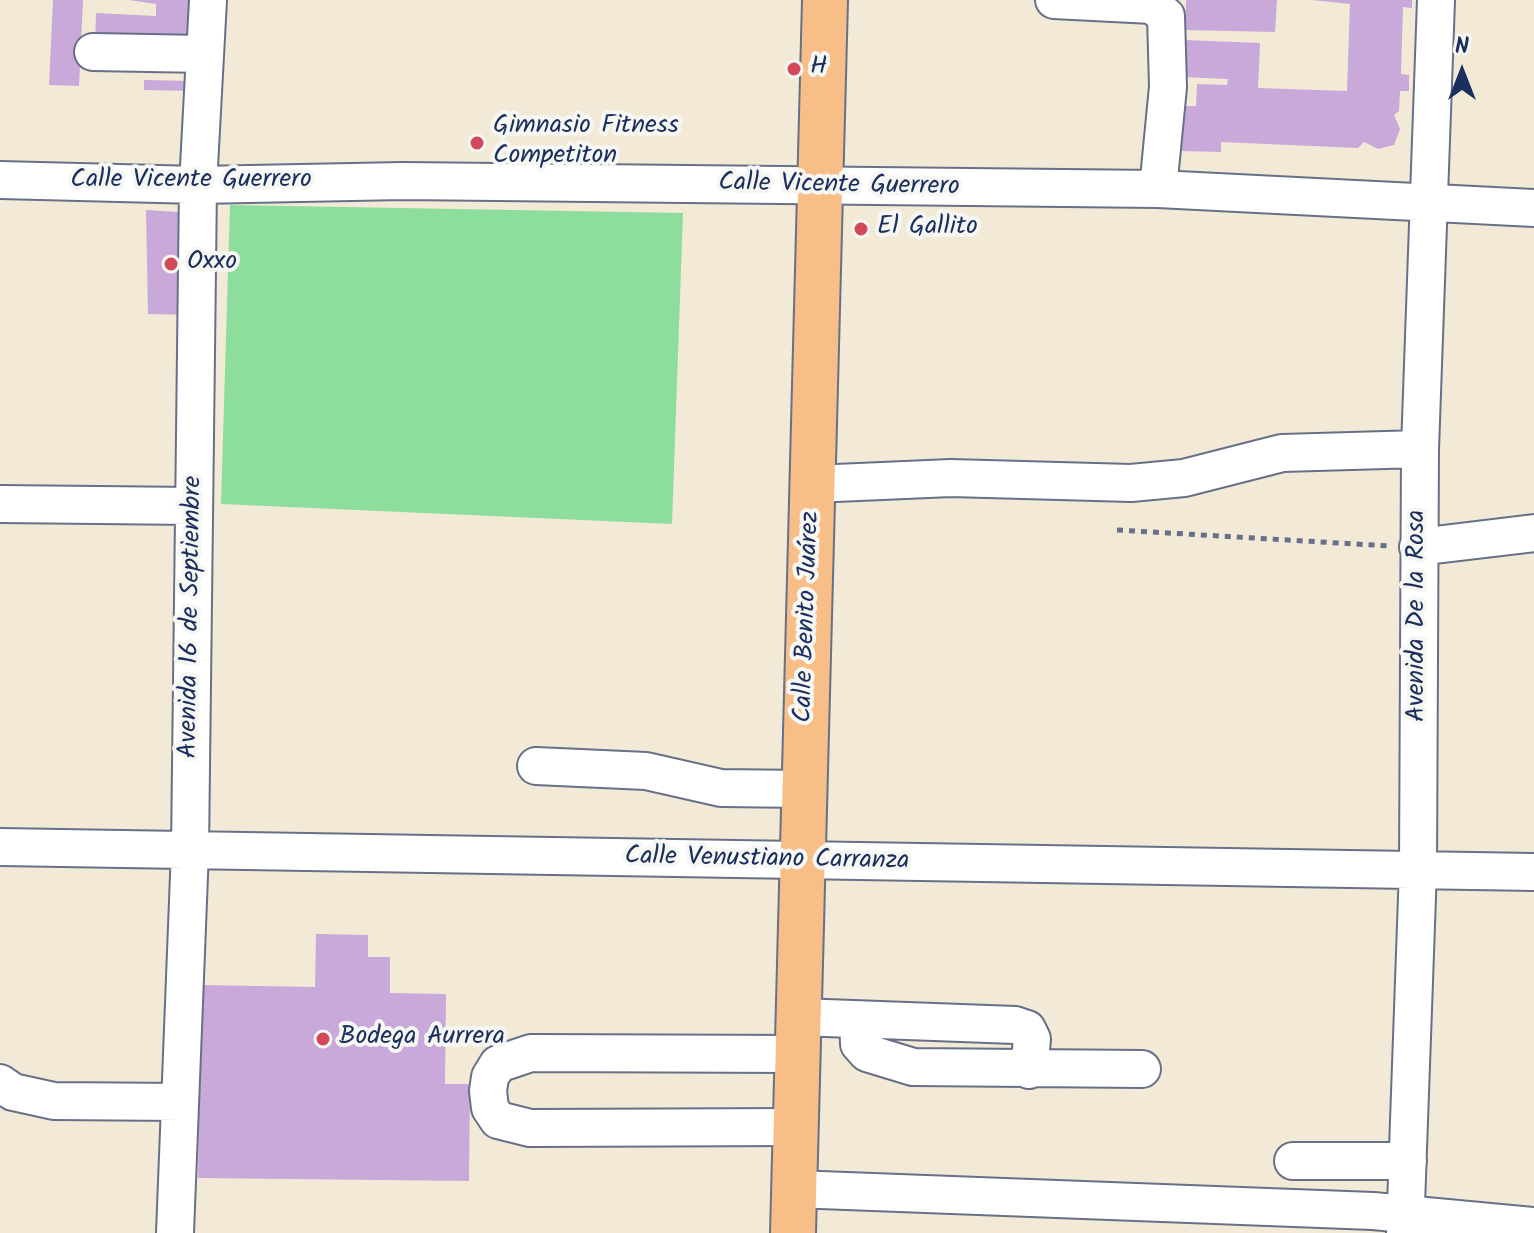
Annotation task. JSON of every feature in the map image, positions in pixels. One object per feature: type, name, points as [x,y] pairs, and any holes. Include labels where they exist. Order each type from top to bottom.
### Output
[{"type":"main road","name":"Calle Benito Juárez","points":[[793,1233],[825,0]]},
{"type":"street","name":"Avenida 16 de Septiembre","points":[[175,1233],[190,850],[198,185],[208,0]]},
{"type":"street","points":[[1054,0],[1152,5],[1166,16],[1169,51],[1158,189]]},
{"type":"street","name":"Avenida De la Rosa","points":[[1405,1223],[1418,869],[1420,449],[1436,0]]},
{"type":"street","points":[[93,52],[205,54]]},
{"type":"street","name":"Calle Vicente Guerrero","points":[[0,180],[198,185],[403,181],[820,188],[1158,189],[1534,208]]},
{"type":"street","points":[[813,484],[951,478],[1131,483],[1184,478],[1282,453],[1420,449]]},
{"type":"street","points":[[0,504],[194,506]]},
{"type":"street","points":[[1418,547],[1534,533]]},
{"type":"street","points":[[536,766],[646,771],[721,788],[805,789]]},
{"type":"street","name":"Calle Venustiano Carranza","points":[[0,847],[1534,872]]},
{"type":"street","points":[[796,1127],[530,1128],[498,1120],[490,1108],[488,1091],[490,1077],[498,1064],[531,1053],[858,1032],[867,1053],[913,1067],[1142,1069]]},
{"type":"street","points":[[0,1083],[13,1092],[54,1101],[180,1102]]},
{"type":"street","points":[[1293,1161],[1408,1161]]},
{"type":"street","points":[[794,1189],[1405,1223],[1534,1226]]},
{"type":"path","points":[[1117,530],[1418,547]]},
{"type":"green space","points":[[230,205],[683,213],[672,524],[221,504]]},
{"type":"building","points":[[53,0],[83,0],[79,86],[49,85]]},
{"type":"building","points":[[129,0],[194,0],[192,38],[95,47],[96,13],[156,16],[156,4]]},
{"type":"building","points":[[1186,0],[1277,0],[1275,32],[1185,30]]},
{"type":"building","points":[[1312,0],[1412,0],[1412,8],[1403,7],[1401,74],[1409,75],[1409,91],[1400,91],[1399,111],[1394,115],[1400,129],[1394,145],[1378,149],[1364,142],[1358,148],[1221,142],[1221,152],[1180,151],[1182,106],[1196,106],[1197,84],[1227,85],[1228,79],[1182,77],[1184,40],[1260,43],[1258,88],[1347,91],[1350,4]]},
{"type":"building","points":[[144,80],[193,81],[193,91],[144,90]]},
{"type":"building","name":"Oxxo","points":[[146,210],[194,213],[197,315],[148,314]]},
{"type":"building","name":"Bodega Aurrera","points":[[316,934],[368,935],[368,957],[390,957],[390,993],[446,994],[445,1084],[470,1084],[469,1181],[198,1178],[201,985],[315,987]]},
{"type":"place","name":"H","points":[[794,69]]},
{"type":"place","name":"Gimnasio Fitness Competiton","points":[[477,143]]},
{"type":"place","name":"El Gallito","points":[[861,229]]},
{"type":"place","name":"Oxxo","points":[[171,264]]},
{"type":"place","name":"Bodega Aurrera","points":[[323,1039]]}]
